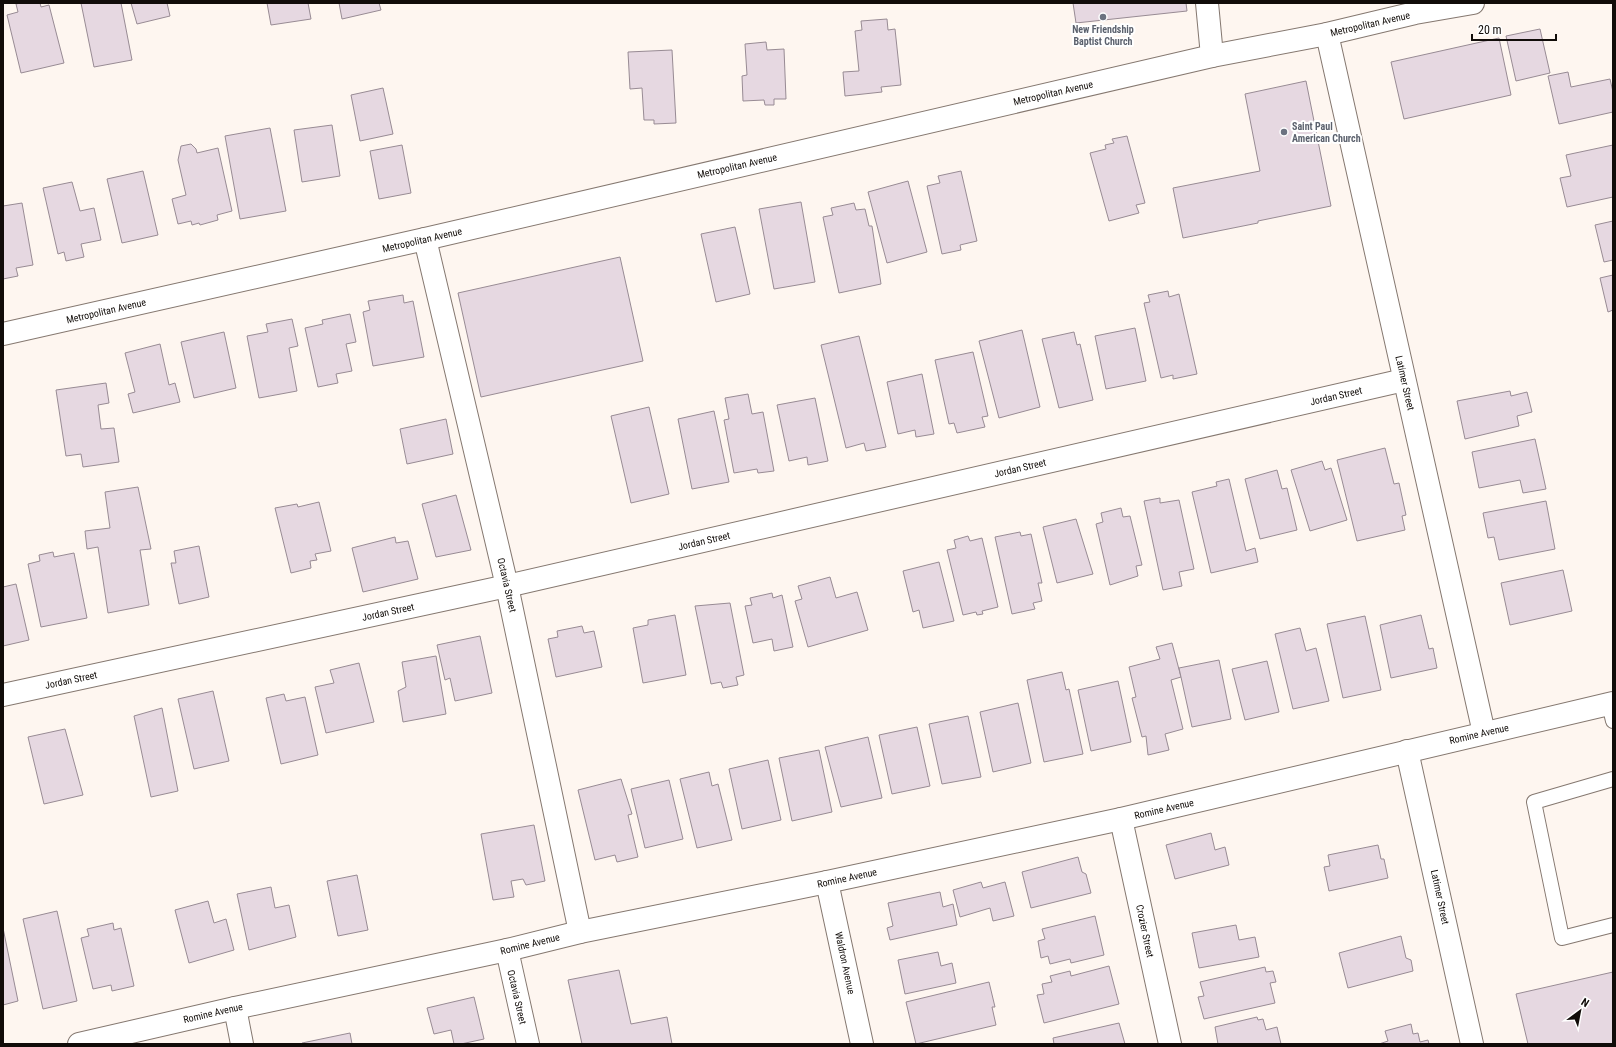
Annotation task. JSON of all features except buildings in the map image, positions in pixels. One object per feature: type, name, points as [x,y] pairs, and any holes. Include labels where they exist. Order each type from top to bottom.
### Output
[{"type":"street","points":[[1207,3],[1212,56]]},
{"type":"street","name":"Metropolitan Avenue","points":[[3,334],[425,239],[1212,56],[1327,34],[1415,8],[1473,3]]},
{"type":"street","name":"Latimer Street","points":[[1327,34],[1484,732]]},
{"type":"street","name":"Octavia Street","points":[[425,239],[507,586],[580,932]]},
{"type":"street","name":"Jordan Street","points":[[3,695],[507,586],[1404,380]]},
{"type":"street","name":"Romine Avenue","points":[[79,1044],[235,1008],[507,950],[580,932],[827,882],[1121,819],[1484,732],[1612,710]]},
{"type":"street","name":"Latimer Street","points":[[1406,751],[1472,1044]]},
{"type":"street","name":"Crozier Street","points":[[1121,819],[1170,1044]]},
{"type":"street","name":"Waldron Avenue","points":[[827,882],[862,1044]]},
{"type":"street","name":"Octavia Street","points":[[507,950],[528,1044]]},
{"type":"street","points":[[235,1008],[242,1044]]},
{"type":"lane","points":[[1613,779],[1534,802],[1562,938],[1613,925]]},
{"type":"place","name":"New Friendship Baptist Church","points":[[1103,17]]},
{"type":"place","name":"Saint Paul American Church","points":[[1284,132]]}]
